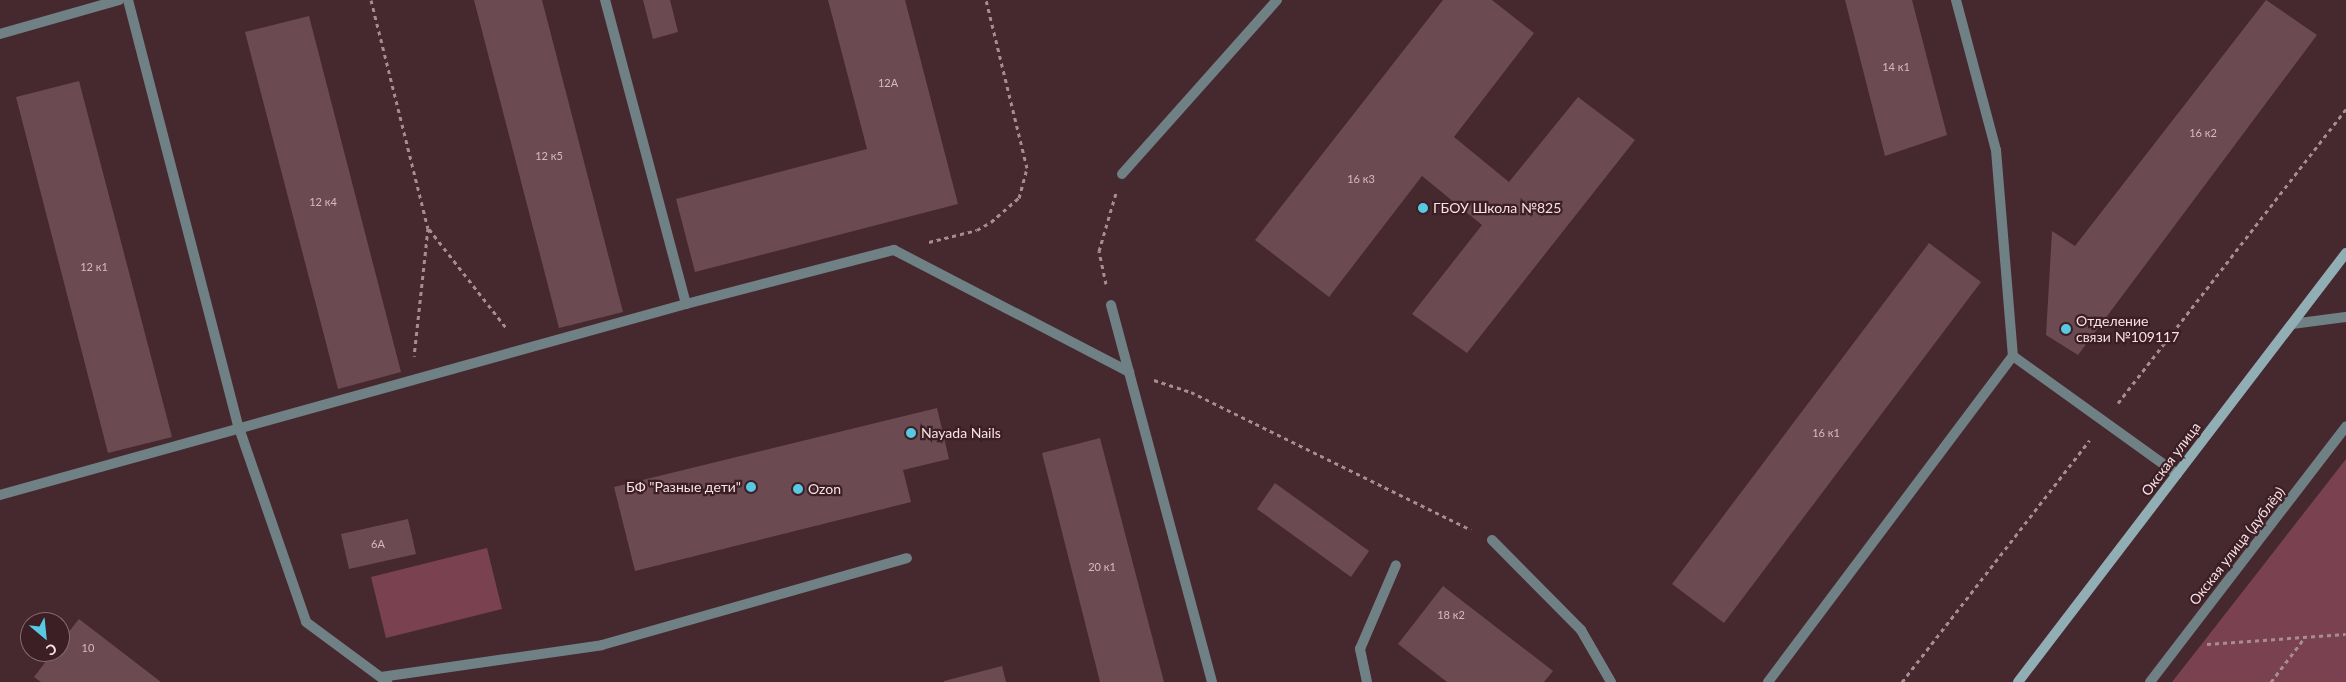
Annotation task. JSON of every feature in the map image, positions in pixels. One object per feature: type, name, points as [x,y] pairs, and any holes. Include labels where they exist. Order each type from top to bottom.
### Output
[{"type":"main road","name":"Окская улица","points":[[2018,682],[2346,253]]},
{"type":"street","points":[[0,34],[119,0]]},
{"type":"street","points":[[128,0],[239,428],[306,622],[384,680],[602,645],[907,558]]},
{"type":"street","points":[[605,0],[686,304]]},
{"type":"street","points":[[1122,174],[1277,0]]},
{"type":"street","points":[[1768,682],[2014,356],[1996,150],[1956,0]]},
{"type":"street","points":[[0,496],[522,349],[894,250],[1129,372]]},
{"type":"street","points":[[1111,305],[1212,682]]},
{"type":"street","points":[[2292,324],[2346,317]]},
{"type":"street","points":[[2014,356],[2177,474]]},
{"type":"street","name":"Окская улица (дублёр)","points":[[2150,682],[2346,427]]},
{"type":"street","points":[[1492,540],[1581,630],[1611,682]]},
{"type":"street","points":[[1367,682],[1360,649],[1396,565]]},
{"type":"path","points":[[371,0],[428,228],[412,380]]},
{"type":"path","points":[[894,250],[977,230],[1019,198],[1027,168],[986,0]]},
{"type":"path","points":[[1902,682],[2346,109]]},
{"type":"path","points":[[1111,305],[1099,251],[1122,174]]},
{"type":"path","points":[[428,228],[522,349]]},
{"type":"path","points":[[1129,372],[1191,392],[1492,540]]},
{"type":"path","points":[[2177,647],[2346,634]]},
{"type":"path","points":[[2271,682],[2305,637]]},
{"type":"shaded area","points":[[2346,459],[2346,682],[2172,682],[2201,645]]},
{"type":"shaded area","points":[[487,548],[502,609],[386,638],[371,577]]},
{"type":"building","points":[[474,0],[542,0],[623,312],[559,328]]},
{"type":"building","points":[[643,0],[670,0],[678,32],[653,39]]},
{"type":"building","points":[[828,0],[905,0],[958,204],[695,272],[676,199],[867,149]]},
{"type":"building","points":[[1443,0],[1492,0],[1534,33],[1454,137],[1509,182],[1578,97],[1635,140],[1467,353],[1412,314],[1482,225],[1422,176],[1329,297],[1255,240]]},
{"type":"building","points":[[1845,0],[1912,0],[1947,135],[1885,156]]},
{"type":"building","points":[[2266,0],[2317,35],[2078,355],[2046,335],[2052,231],[2075,246]]},
{"type":"building","points":[[309,16],[401,372],[338,389],[245,32]]},
{"type":"building","points":[[79,81],[172,437],[108,453],[16,97]]},
{"type":"building","points":[[1929,243],[1981,282],[1724,623],[1672,584]]},
{"type":"building","points":[[937,408],[949,459],[903,470],[911,502],[635,571],[614,487]]},
{"type":"building","points":[[1100,438],[1164,682],[1100,682],[1042,453]]},
{"type":"building","points":[[1275,483],[1369,551],[1351,577],[1257,509]]},
{"type":"building","points":[[408,519],[416,554],[349,569],[341,534]]},
{"type":"building","points":[[1443,586],[1553,671],[1544,682],[1447,682],[1398,644]]},
{"type":"building","points":[[79,619],[161,682],[41,682],[34,677],[45,662],[70,662],[70,630]]},
{"type":"building","points":[[1002,666],[1006,682],[944,682],[944,681]]},
{"type":"place","name":"ГБОУ Школа №825","points":[[1423,208]]},
{"type":"place","name":"Отделение связи №109117","points":[[2066,329]]},
{"type":"place","name":"Nayada Nails","points":[[911,433]]},
{"type":"place","name":"БФ \"Разные дети\"","points":[[751,487]]},
{"type":"place","name":"Ozon","points":[[798,489]]}]
